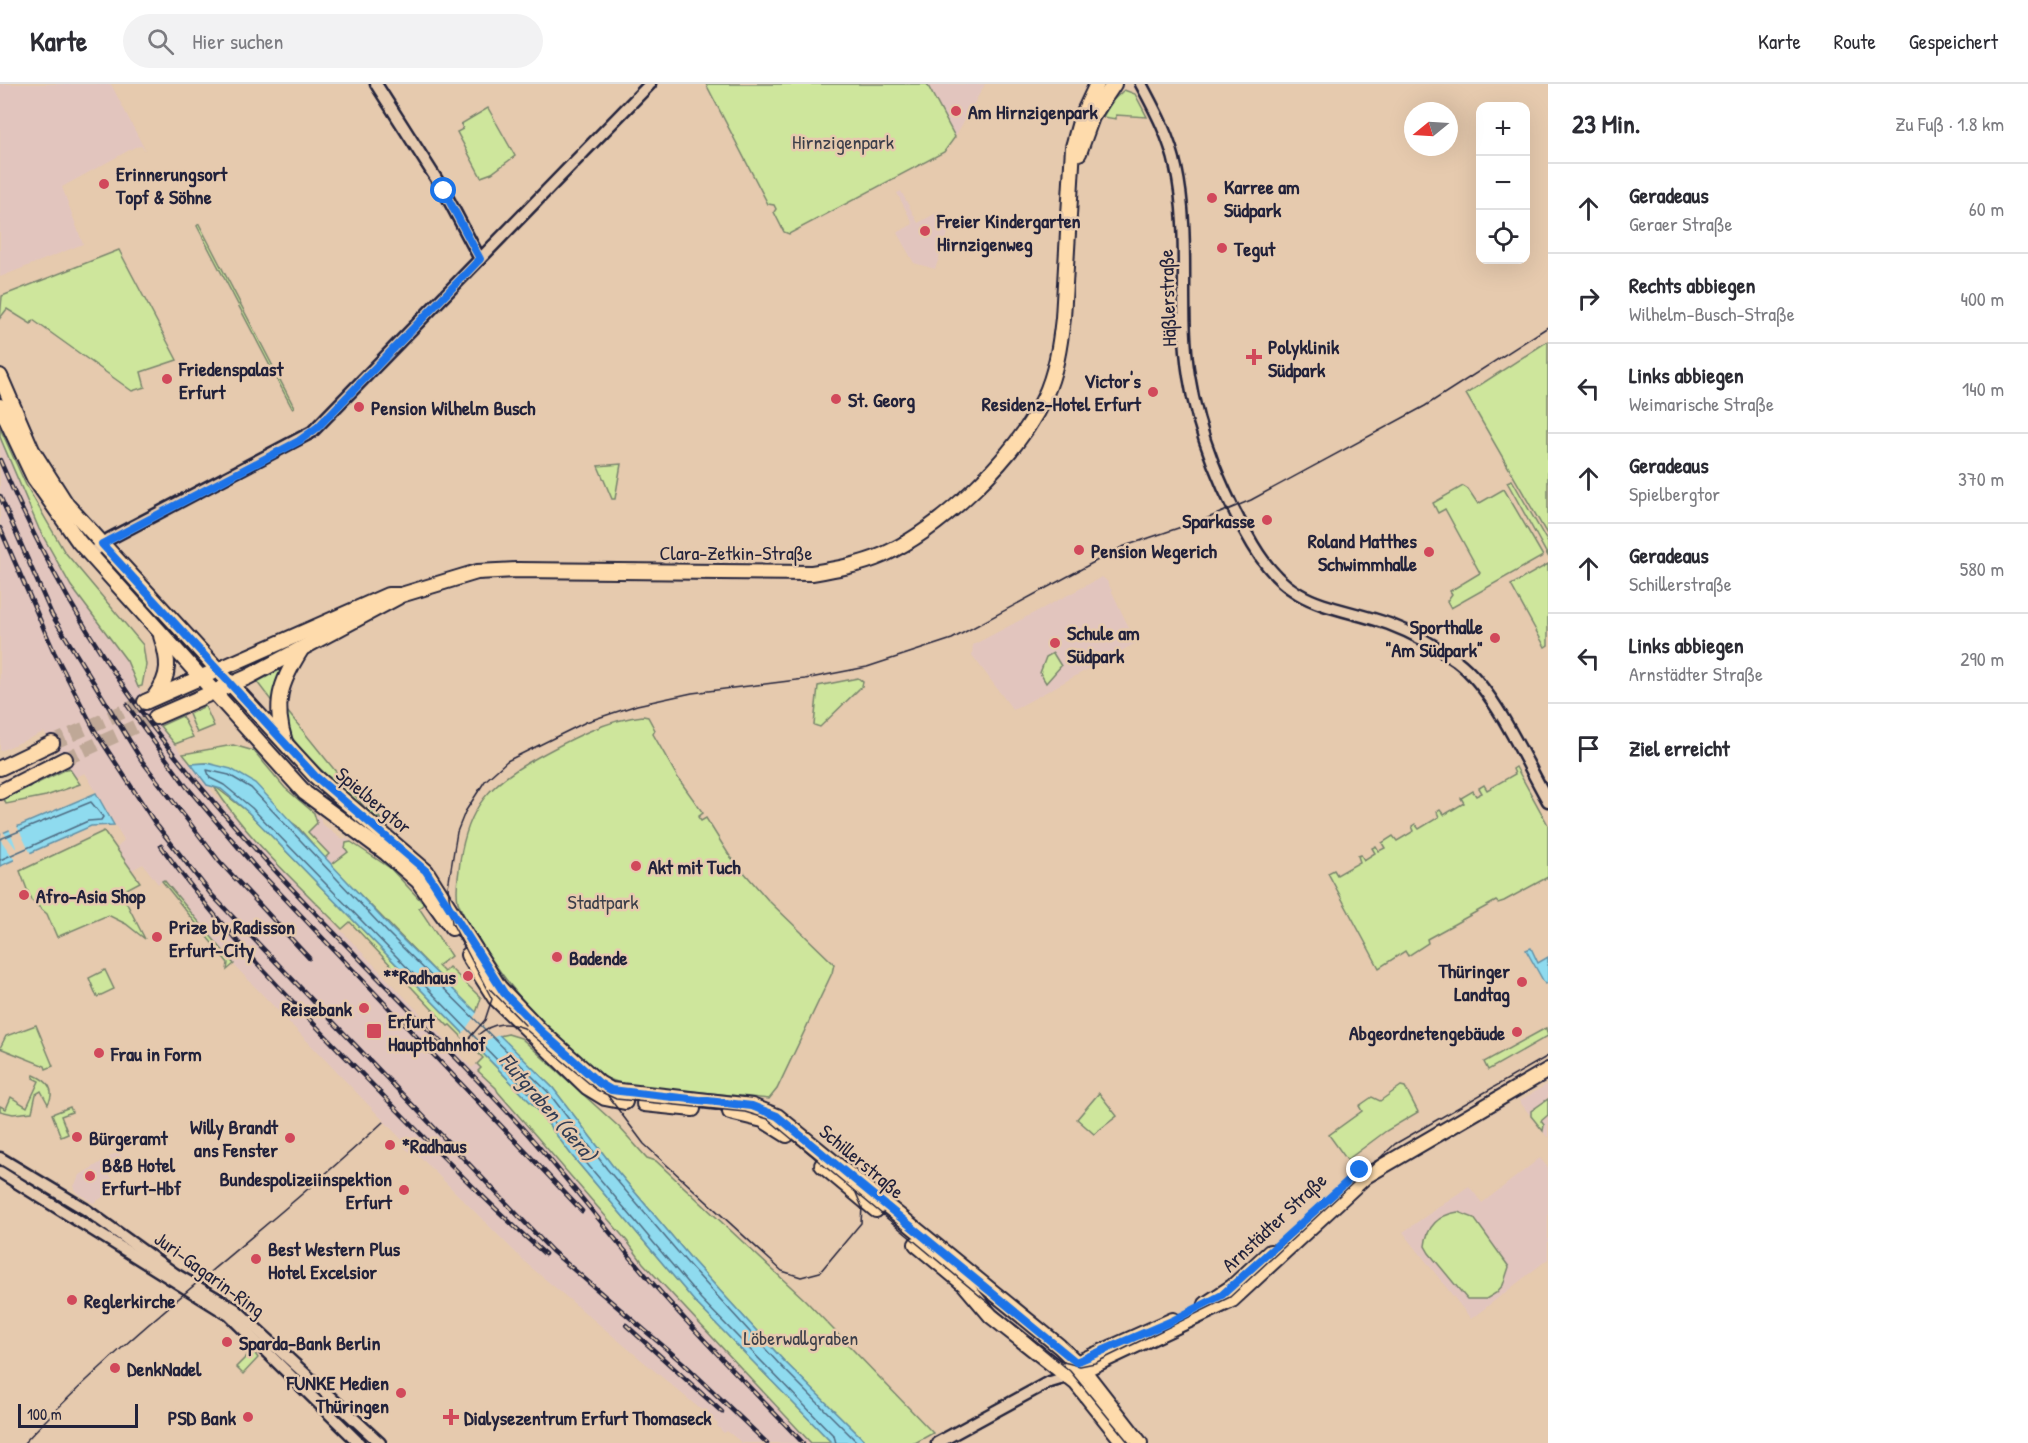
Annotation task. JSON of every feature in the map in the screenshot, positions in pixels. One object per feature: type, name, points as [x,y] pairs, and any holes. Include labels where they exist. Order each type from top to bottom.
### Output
[{"type":"main road","name":"Clara-Zetkin-Straße","points":[[159,630],[169,666],[166,678],[149,700],[388,595],[401,595],[458,577],[498,571],[812,573],[854,565],[892,550],[951,508],[984,477],[1024,433],[1044,398],[1054,370],[1063,318],[1075,133],[1097,84]]},
{"type":"main road","name":"Clara-Zetkin-Straße","points":[[1071,187],[1092,117],[1114,84]]},
{"type":"main road","name":"Spielbergtor","points":[[0,376],[42,469],[67,505],[322,782],[426,871],[508,1005]]},
{"type":"main road","name":"Spielbergtor","points":[[0,406],[34,478],[62,521],[90,555],[305,793],[387,853],[418,881],[442,912],[493,995],[508,1005]]},
{"type":"main road","name":"Clara-Zetkin-Straße","points":[[156,717],[232,684],[393,602],[401,595]]},
{"type":"main road","points":[[287,745],[278,719],[278,702],[286,677],[302,649]]},
{"type":"main road","points":[[0,768],[52,742]]},
{"type":"main road","points":[[0,792],[65,759]]},
{"type":"main road","points":[[489,972],[493,995]]},
{"type":"main road","name":"Schillerstraße","points":[[508,1005],[520,1023],[587,1087],[605,1098],[744,1114],[773,1125],[964,1284],[992,1316],[1064,1374],[1088,1397],[1124,1443]]},
{"type":"main road","name":"Schillerstraße","points":[[508,1005],[599,1083],[611,1090],[752,1106],[777,1116],[1079,1366],[1140,1443]]},
{"type":"main road","points":[[520,1023],[541,1031]]},
{"type":"main road","name":"Arnstädter Straße","points":[[1064,1374],[1232,1300],[1366,1176],[1544,1072]]},
{"type":"street","points":[[376,84],[448,198],[480,259]]},
{"type":"street","points":[[90,555],[102,544],[312,432],[650,84]]},
{"type":"street","name":"Häßlerstraße","points":[[1141,84],[1163,129],[1176,168],[1182,219],[1186,350],[1192,390],[1214,464],[1236,511],[1268,568],[1293,592],[1310,601],[1389,624],[1431,644],[1459,663],[1478,681],[1491,700],[1548,801]]},
{"type":"street","name":"Juri-Gagarin-Ring","points":[[0,1158],[80,1205],[134,1242],[174,1274],[235,1309],[380,1443]]},
{"type":"street","name":"Juri-Gagarin-Ring","points":[[0,1172],[87,1224],[171,1281],[229,1315],[359,1443]]},
{"type":"street","points":[[937,1443],[1064,1374]]},
{"type":"shaded area","points":[[0,84],[111,84],[145,150],[141,146],[135,147],[62,187],[83,244],[0,277]]},
{"type":"shaded area","name":"Am Hirnzigenpark","points":[[927,84],[985,84],[955,137]]},
{"type":"shaded area","name":"Freier Kindergarten Hirnzigenweg","points":[[901,191],[918,223],[940,211],[950,228],[935,269],[914,263],[897,233],[913,224],[897,193]]},
{"type":"shaded area","points":[[0,437],[39,529],[71,586],[127,661],[147,706],[150,706],[160,726],[210,789],[255,840],[472,1068],[477,1064],[481,1068],[478,1071],[498,1090],[498,1093],[627,1241],[643,1263],[811,1443],[742,1443],[727,1431],[724,1433],[717,1426],[718,1424],[527,1264],[413,1150],[410,1152],[405,1148],[407,1145],[233,964],[164,880],[158,884],[143,864],[132,870],[117,848],[124,840],[85,773],[74,778],[65,759],[44,732],[0,751]]},
{"type":"shaded area","name":"Schule am Südpark","points":[[1102,577],[1107,581],[1136,643],[1013,710],[972,655],[973,645]]},
{"type":"shaded area","points":[[314,813],[321,819],[321,823],[342,839],[347,838],[351,842],[345,843],[348,852],[331,865],[325,858],[328,855],[307,832],[317,823]]},
{"type":"shaded area","points":[[1548,1084],[1548,1138],[1519,1101]]},
{"type":"shaded area","name":"B&B Hotel Erfurt-Hbf","points":[[119,1151],[122,1160],[116,1163],[117,1169],[109,1174],[118,1188],[93,1203],[76,1192],[74,1186],[80,1175]]},
{"type":"shaded area","points":[[1540,1158],[1548,1168],[1548,1259],[1471,1319],[1403,1232],[1469,1186],[1482,1203]]},
{"type":"green space","name":"Hirnzigenpark","points":[[706,84],[927,84],[955,137],[944,152],[789,234],[784,232],[774,212],[776,209],[774,205],[768,204]]},
{"type":"green space","points":[[1124,90],[1135,94],[1147,117],[1116,115],[1116,119],[1103,117],[1111,102]]},
{"type":"green space","points":[[488,108],[515,156],[492,173],[481,177],[457,132],[463,129],[461,124]]},
{"type":"green space","points":[[199,224],[294,407],[292,408],[197,226]]},
{"type":"green space","points":[[119,250],[177,360],[141,372],[145,387],[132,391],[33,320],[31,324],[7,309],[0,318],[2,296]]},
{"type":"green space","points":[[1548,341],[1548,536],[1466,394]]},
{"type":"green space","points":[[0,428],[26,485],[64,551],[143,645],[146,665],[142,686],[138,687],[127,661],[71,586],[39,529],[0,437]]},
{"type":"green space","points":[[621,464],[615,499],[612,499],[598,466]]},
{"type":"green space","points":[[1512,480],[1548,543],[1548,556],[1507,482]]},
{"type":"green space","points":[[1463,486],[1468,489],[1478,504],[1504,489],[1543,556],[1451,608],[1447,601],[1452,594],[1450,591],[1480,573],[1445,509],[1438,513],[1433,503]]},
{"type":"green space","points":[[1548,564],[1548,645],[1545,647],[1511,585]]},
{"type":"green space","points":[[1053,653],[1061,666],[1046,683],[1040,673],[1046,657]]},
{"type":"green space","points":[[281,669],[285,670],[273,703],[257,682]]},
{"type":"green space","points":[[858,678],[863,682],[862,686],[820,727],[814,725],[818,686]]},
{"type":"green space","points":[[205,706],[214,726],[197,733],[189,714]]},
{"type":"green space","points":[[282,710],[287,711],[366,809],[370,805],[388,829],[354,801],[297,744],[288,730]]},
{"type":"green space","points":[[182,716],[193,737],[175,744],[160,726]]},
{"type":"green space","name":"Stadtpark","points":[[648,717],[655,730],[653,734],[678,778],[703,813],[698,817],[701,821],[706,818],[729,855],[768,900],[834,964],[832,973],[777,1089],[769,1099],[623,1084],[606,1078],[569,1048],[519,996],[491,958],[467,921],[458,902],[460,861],[469,825],[484,798],[494,787],[521,767],[576,737],[616,721]]},
{"type":"green space","points":[[233,745],[254,751],[285,788],[314,813],[317,823],[308,832],[329,854],[325,858],[297,826],[207,763],[191,764],[183,754]]},
{"type":"green space","points":[[1516,767],[1548,825],[1548,877],[1504,901],[1498,903],[1496,901],[1427,939],[1428,943],[1408,956],[1405,951],[1379,968],[1328,873],[1334,870],[1337,875],[1360,862],[1358,856],[1361,855],[1364,860],[1375,853],[1372,848],[1376,846],[1379,851],[1385,848],[1382,843],[1393,836],[1397,841],[1414,831],[1412,826],[1415,824],[1419,829],[1439,817],[1437,812],[1440,810],[1444,815],[1464,803],[1461,798],[1473,791],[1476,796],[1482,793],[1479,788],[1484,785],[1487,790],[1515,774],[1513,769]]},
{"type":"green space","points":[[69,768],[80,784],[46,796],[6,804],[4,799]]},
{"type":"green space","points":[[213,785],[248,812],[537,1109],[573,1157],[696,1303],[832,1443],[811,1443],[643,1263],[627,1241],[496,1088],[478,1071],[481,1068],[477,1064],[483,1058],[450,1025],[448,1026],[350,922],[342,929],[291,878],[257,843]]},
{"type":"green space","points":[[104,831],[140,882],[121,892],[145,939],[126,924],[108,915],[57,937],[47,914],[31,900],[20,871]]},
{"type":"green space","points":[[351,842],[390,868],[424,904],[419,908],[451,956],[438,966],[444,972],[449,967],[481,998],[476,1013],[331,865],[348,852],[345,848],[346,843]]},
{"type":"green space","points":[[164,880],[234,964],[227,970],[228,963],[162,881]]},
{"type":"green space","points":[[105,970],[114,989],[97,997],[89,978]]},
{"type":"green space","points":[[36,1025],[53,1066],[46,1069],[45,1066],[0,1048],[6,1036]]},
{"type":"green space","points":[[1546,1028],[1548,1036],[1488,1070],[1484,1062]]},
{"type":"green space","name":"Löberwallgraben","points":[[508,1034],[521,1038],[619,1127],[647,1158],[656,1161],[805,1300],[933,1433],[915,1443],[867,1443],[784,1361],[693,1261],[612,1165],[553,1088],[499,1036]]},
{"type":"green space","points":[[34,1075],[47,1083],[51,1090],[48,1104],[41,1091],[36,1094],[32,1112],[13,1114],[0,1111],[0,1106],[6,1109],[11,1097],[27,1107],[39,1081],[33,1078]]},
{"type":"green space","points":[[1401,1086],[1405,1087],[1418,1112],[1386,1131],[1347,1160],[1329,1135],[1362,1111],[1359,1106],[1372,1097],[1380,1101]]},
{"type":"green space","points":[[1099,1093],[1117,1116],[1094,1134],[1077,1119]]},
{"type":"green space","points":[[1548,1099],[1548,1115],[1541,1121],[1544,1125],[1543,1131],[1531,1116],[1531,1111]]},
{"type":"green space","points":[[70,1107],[72,1112],[61,1116],[68,1134],[61,1137],[52,1114]]},
{"type":"green space","points":[[1458,1212],[1474,1218],[1509,1267],[1503,1285],[1486,1299],[1467,1299],[1425,1246],[1431,1227],[1445,1216]]},
{"type":"green space","points":[[249,1345],[258,1358],[243,1374],[236,1367],[248,1355],[243,1351]]},
{"type":"water","name":"Flutgraben (Gera)","points":[[207,763],[231,769],[255,783],[392,929],[553,1088],[612,1165],[693,1261],[784,1361],[867,1443],[832,1443],[696,1303],[573,1157],[537,1109],[248,812],[221,789],[207,785],[191,764]]},
{"type":"water","points":[[96,793],[114,825],[91,826],[0,866],[0,834]]},
{"type":"water","points":[[1531,948],[1538,963],[1548,957],[1548,982],[1545,984],[1526,950]]},
{"type":"pier","points":[[16,824],[32,856],[17,863],[0,839],[2,830],[17,850],[9,828]]},
{"type":"pier","points":[[478,1011],[501,1034],[487,1040],[475,1051],[461,1036]]},
{"type":"tunnel","points":[[52,743],[145,702]]},
{"type":"tunnel","points":[[65,759],[156,717]]},
{"type":"tram line","points":[[463,1045],[485,1020],[492,999],[452,923],[448,887],[457,832],[465,812],[485,781],[507,761],[586,722],[637,705],[692,693],[805,679],[867,667],[952,639],[1122,547],[1208,518],[1251,500],[1425,406],[1548,327]]},
{"type":"tram line","points":[[490,989],[525,1025]]},
{"type":"tram line","points":[[479,1034],[490,1027],[501,1024],[524,1028],[597,1090],[616,1099],[745,1112],[768,1119],[1070,1371],[1129,1443]]},
{"type":"tram line","points":[[1063,1362],[1080,1366],[1095,1363],[1230,1297],[1395,1144],[1548,1056]]},
{"type":"tram line","points":[[608,1096],[644,1144],[782,1271],[801,1277],[820,1272],[861,1223],[862,1207],[856,1193]]},
{"type":"tram line","points":[[24,1443],[110,1359],[383,1122]]},
{"type":"railway","points":[[0,460],[17,499],[76,612],[122,684],[172,752],[253,847],[513,1118],[657,1288],[803,1443]]},
{"type":"railway","points":[[0,496],[52,615],[142,761],[219,861],[309,958]]},
{"type":"railway","points":[[0,528],[54,652],[95,731],[155,823],[211,894],[552,1251],[683,1363],[767,1443]]},
{"type":"railway","points":[[127,705],[186,786],[256,868],[582,1211]]},
{"type":"railway","points":[[161,846],[232,936],[284,992],[452,1166],[545,1254]]},
{"type":"railway","points":[[626,1325],[722,1412]]},
{"type":"place","name":"Am Hirnzigenpark","points":[[956,111]]},
{"type":"place","name":"Erinnerungsort Topf & Söhne","points":[[104,184]]},
{"type":"place","name":"Karree am Südpark","points":[[1212,198]]},
{"type":"place","name":"Freier Kindergarten Hirnzigenweg","points":[[925,231]]},
{"type":"place","name":"Tegut","points":[[1222,248]]},
{"type":"place","name":"Polyklinik Südpark","points":[[1254,357]]},
{"type":"place","name":"Friedenspalast Erfurt","points":[[167,379]]},
{"type":"place","name":"Victor's Residenz-Hotel Erfurt","points":[[1153,392]]},
{"type":"place","name":"St. Georg","points":[[836,399]]},
{"type":"place","name":"Pension Wilhelm Busch","points":[[359,407]]},
{"type":"place","name":"Sparkasse","points":[[1267,520]]},
{"type":"place","name":"Pension Wegerich","points":[[1079,550]]},
{"type":"place","name":"Roland Matthes Schwimmhalle","points":[[1429,552]]},
{"type":"place","name":"Sporthalle \"Am Südpark\"","points":[[1495,638]]},
{"type":"place","name":"Schule am Südpark","points":[[1055,643]]},
{"type":"place","name":"Akt mit Tuch","points":[[636,866]]},
{"type":"place","name":"Afro-Asia Shop","points":[[24,895]]},
{"type":"place","name":"Prize by Radisson Erfurt-City","points":[[157,937]]},
{"type":"place","name":"Badende","points":[[557,957]]},
{"type":"place","name":"**Radhaus","points":[[468,976]]},
{"type":"place","name":"Thüringer Landtag","points":[[1522,982]]},
{"type":"place","name":"Reisebank","points":[[364,1008]]},
{"type":"place","name":"Erfurt Hauptbahnhof","points":[[374,1031]]},
{"type":"place","name":"Abgeordnetengebäude","points":[[1517,1032]]},
{"type":"place","name":"Frau in Form","points":[[99,1053]]},
{"type":"place","name":"Bürgeramt","points":[[77,1137]]},
{"type":"place","name":"Willy Brandt ans Fenster","points":[[290,1138]]},
{"type":"place","name":"*Radhaus","points":[[390,1145]]},
{"type":"place","name":"B&B Hotel Erfurt-Hbf","points":[[90,1176]]},
{"type":"place","name":"Bundespolizeiinspektion Erfurt","points":[[404,1190]]},
{"type":"place","name":"Best Western Plus Hotel Excelsior","points":[[256,1259]]},
{"type":"place","name":"Reglerkirche","points":[[72,1300]]},
{"type":"place","name":"Sparda-Bank Berlin","points":[[227,1342]]},
{"type":"place","name":"DenkNadel","points":[[115,1368]]},
{"type":"place","name":"FUNKE Medien Thüringen","points":[[401,1393]]},
{"type":"place","name":"PSD Bank","points":[[248,1417]]},
{"type":"place","name":"Dialysezentrum Erfurt Thomaseck","points":[[451,1417]]},
{"type":"route","points":[[444,191],[480,259],[375,369],[318,427],[299,441],[102,544],[315,776],[399,845],[426,871],[494,981],[504,993],[541,1031],[599,1083],[611,1090],[752,1106],[777,1116],[1076,1362],[1172,1321],[1222,1295],[1360,1170]]}]
